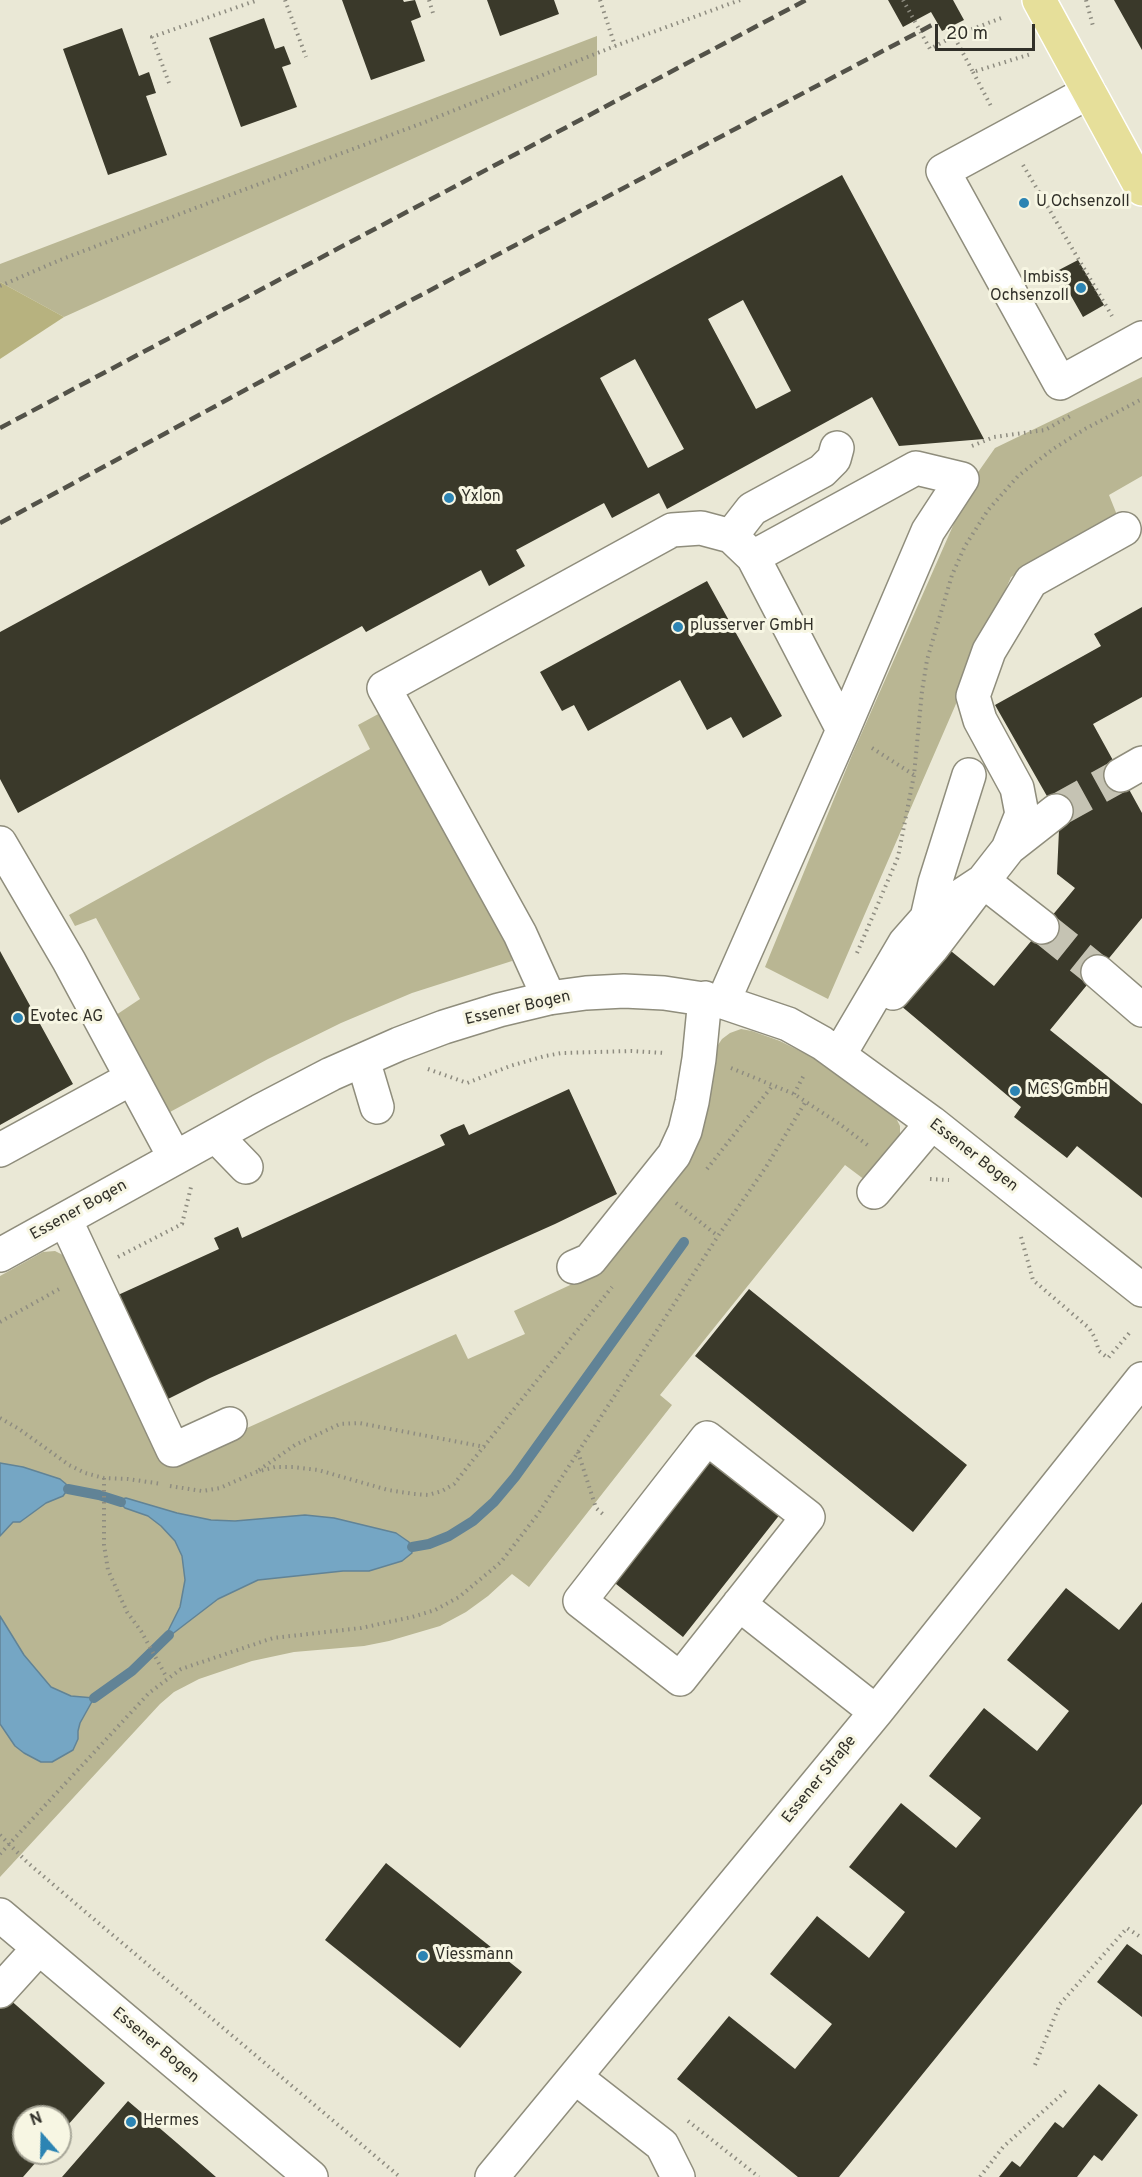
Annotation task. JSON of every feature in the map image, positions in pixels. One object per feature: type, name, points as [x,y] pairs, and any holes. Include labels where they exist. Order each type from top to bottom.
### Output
[{"type":"main road","points":[[1039,0],[1142,189]]},
{"type":"street","points":[[1089,92],[943,171],[1060,383],[1135,341]]},
{"type":"street","points":[[742,547],[752,509],[822,471],[834,459],[837,448]]},
{"type":"street","points":[[574,1267],[590,1260],[674,1155],[685,1131],[699,1059],[714,1000],[843,730],[928,531],[962,479],[916,468],[742,547]]},
{"type":"street","points":[[549,998],[520,934],[384,688],[672,530],[701,528],[742,547],[843,730]]},
{"type":"street","points":[[1008,849],[1022,814],[1017,788],[980,720],[973,696],[989,651],[1031,581],[1124,529]]},
{"type":"street","points":[[927,918],[935,884],[969,775]]},
{"type":"street","points":[[839,1055],[932,948],[1008,849],[1056,812]]},
{"type":"street","points":[[0,843],[69,961],[175,1158]]},
{"type":"street","points":[[839,1055],[905,943],[927,918],[983,881]]},
{"type":"street","points":[[983,881],[1042,927]]},
{"type":"street","points":[[1098,972],[1142,1010]]},
{"type":"street","name":"Essener Bogen","points":[[0,1255],[175,1158],[232,1152],[321,1079],[363,1060],[444,1027],[499,1010],[549,998],[624,991],[664,993],[714,1000],[788,1024],[839,1055],[932,1123],[1142,1290]]},
{"type":"street","points":[[363,1060],[377,1107]]},
{"type":"street","points":[[0,1150],[132,1077]]},
{"type":"street","points":[[874,1192],[932,1123]]},
{"type":"street","points":[[65,1219],[173,1450],[230,1424]]},
{"type":"street","name":"Essener Straße","points":[[492,2177],[876,1712],[1142,1379]]},
{"type":"street","points":[[707,1438],[808,1516],[739,1604],[680,1679],[580,1601],[707,1438]]},
{"type":"street","points":[[739,1604],[876,1712]]},
{"type":"street","name":"Essener Bogen","points":[[0,1915],[311,2177]]},
{"type":"street","points":[[0,1991],[39,1948]]},
{"type":"street","points":[[575,2077],[663,2145],[678,2177]]},
{"type":"path","points":[[169,83],[152,37],[258,0]]},
{"type":"path","points":[[285,0],[306,57]]},
{"type":"path","points":[[429,0],[433,13]]},
{"type":"path","points":[[600,0],[615,46]]},
{"type":"path","points":[[0,286],[60,260],[740,0]]},
{"type":"path","points":[[903,0],[930,49],[954,36],[1004,17]]},
{"type":"path","points":[[973,72],[1033,53],[1093,22]]},
{"type":"path","points":[[949,27],[1006,136],[1135,341]]},
{"type":"path","points":[[965,449],[994,437],[1045,430],[1074,414]]},
{"type":"path","points":[[843,730],[914,776]]},
{"type":"path","points":[[418,1065],[467,1083],[546,1056],[578,1051],[631,1050],[699,1059],[728,1066],[806,1101],[910,1178],[955,1181]]},
{"type":"path","points":[[706,1170],[773,1085]]},
{"type":"path","points":[[0,1854],[149,1693],[167,1678],[195,1663],[273,1638],[361,1628],[435,1610],[459,1597],[501,1562],[521,1539],[718,1236],[766,1167],[806,1101]]},
{"type":"path","points":[[0,1322],[90,1271],[182,1224],[193,1179],[232,1152]]},
{"type":"path","points":[[651,1184],[718,1236]]},
{"type":"path","points":[[671,1214],[685,1196]]},
{"type":"path","points":[[1021,1236],[1033,1280],[1089,1328],[1099,1351],[1108,1358],[1131,1330]]},
{"type":"path","points":[[0,1418],[19,1428],[69,1465],[104,1480],[128,1479],[202,1491],[220,1488],[256,1472],[275,1467],[293,1467],[318,1470],[388,1490],[428,1495],[454,1484],[619,1279]]},
{"type":"path","points":[[256,1472],[295,1445],[340,1424],[359,1423],[484,1447]]},
{"type":"path","points":[[578,1452],[596,1508],[630,1537]]},
{"type":"path","points":[[104,1480],[104,1545],[108,1570],[127,1612],[141,1631],[167,1678]]},
{"type":"path","points":[[0,1835],[99,1923],[400,2177]]},
{"type":"path","points":[[1035,2065],[1060,2004],[1127,1928],[1142,1938]]},
{"type":"path","points":[[980,2177],[1003,2147],[1067,2090]]},
{"type":"shaded area","points":[[597,36],[597,75],[64,317],[0,282],[0,264]]},
{"type":"shaded area","points":[[0,282],[64,317],[0,359]]},
{"type":"shaded area","points":[[1142,377],[1142,476],[1109,495],[1117,515],[1011,577],[828,999],[765,967],[852,755],[974,478],[995,448]]},
{"type":"shaded area","points":[[382,712],[508,938],[512,961],[412,993],[341,1023],[170,1112],[116,1015],[140,999],[96,918],[75,926],[69,915],[370,749],[358,725]]},
{"type":"shaded area","points":[[741,1029],[780,1041],[810,1056],[858,1087],[896,1118],[900,1126],[900,1135],[865,1180],[845,1165],[660,1395],[672,1405],[529,1587],[512,1574],[466,1612],[440,1626],[364,1646],[294,1652],[252,1661],[199,1679],[174,1692],[160,1704],[0,1877],[0,1276],[43,1252],[55,1251],[65,1256],[167,1464],[456,1334],[468,1359],[525,1334],[514,1311],[581,1280],[598,1268],[716,1048],[722,1039]]},
{"type":"water","points":[[0,1463],[23,1467],[60,1479],[68,1489],[63,1496],[46,1503],[20,1522],[13,1522],[0,1536]]},
{"type":"water","points":[[126,1498],[211,1520],[235,1521],[305,1515],[334,1518],[396,1533],[409,1542],[412,1553],[402,1561],[369,1571],[343,1571],[258,1580],[218,1599],[171,1635],[168,1631],[180,1607],[185,1580],[182,1556],[175,1541],[161,1526],[148,1516],[122,1505],[122,1499]]},
{"type":"water","points":[[0,1616],[24,1655],[51,1687],[71,1696],[94,1698],[80,1723],[78,1739],[73,1750],[52,1762],[41,1762],[24,1753],[15,1746],[0,1724]]},
{"type":"building","points":[[342,0],[403,0],[404,2],[415,0],[421,17],[411,21],[425,61],[371,80]]},
{"type":"building","points":[[487,0],[554,0],[559,14],[500,36]]},
{"type":"building","points":[[888,0],[953,0],[964,20],[942,31],[931,12],[903,27]]},
{"type":"building","points":[[1114,0],[1142,0],[1142,50]]},
{"type":"building","points":[[264,18],[275,49],[284,46],[291,64],[282,67],[297,107],[241,127],[209,38]]},
{"type":"building","points":[[122,28],[139,76],[149,72],[156,93],[146,96],[167,155],[108,175],[63,49]]},
{"type":"building","name":"Yxlon","points":[[842,175],[984,439],[899,446],[872,397],[667,509],[659,493],[612,518],[604,503],[516,550],[525,566],[489,586],[481,570],[366,632],[362,626],[18,813],[0,779],[0,632]],"holes":[[[743,300],[791,391],[756,409],[708,319]],[[635,359],[684,449],[648,468],[600,378]]]},
{"type":"building","name":"Imbiss Ochsenzoll","points":[[1078,260],[1104,305],[1083,317],[1057,271]]},
{"type":"building","name":"plusserver GmbH","points":[[707,581],[782,716],[743,738],[731,717],[707,730],[680,680],[588,731],[574,705],[562,711],[540,672]]},
{"type":"building","points":[[1142,607],[1142,697],[1093,724],[1142,813],[1142,918],[1050,1030],[1142,1104],[1142,1198],[1077,1146],[1067,1158],[1014,1117],[1021,1107],[900,1005],[946,947],[994,986],[1075,888],[1057,874],[1059,830],[1064,826],[995,705],[1101,646],[1094,634]]},
{"type":"building","name":"Evotec AG","points":[[0,951],[73,1084],[0,1125]]},
{"type":"building","points":[[569,1089],[617,1194],[166,1400],[118,1295],[219,1249],[214,1238],[238,1227],[242,1238],[445,1145],[440,1135],[452,1129],[464,1124],[469,1135]]},
{"type":"building","points":[[749,1289],[967,1465],[913,1532],[695,1356]]},
{"type":"building","points":[[709,1456],[781,1513],[683,1637],[611,1580]]},
{"type":"building","points":[[1066,1588],[1119,1630],[1142,1602],[1142,1804],[839,2177],[798,2177],[677,2079],[729,2016],[795,2069],[832,2024],[770,1974],[817,1916],[869,1958],[905,1912],[849,1867],[901,1803],[956,1848],[981,1818],[929,1776],[984,1708],[1037,1751],[1069,1711],[1007,1660]]},
{"type":"building","name":"Viessmann","points":[[386,1863],[522,1972],[460,2048],[325,1940]]},
{"type":"building","points":[[1127,1944],[1142,1955],[1142,2017],[1097,1982]]},
{"type":"building","points":[[0,1991],[105,2083],[72,2120],[72,2105],[12,2105],[12,2165],[34,2165],[23,2177],[0,2177]]},
{"type":"building","points":[[1099,2084],[1138,2115],[1102,2161],[1094,2155],[1077,2177],[999,2177],[1012,2161],[1020,2167],[1055,2122],[1063,2128]]},
{"type":"building","name":"Hermes","points":[[128,2101],[177,2143],[216,2177],[62,2177]]},
{"type":"waterway","points":[[412,1547],[429,1544],[449,1536],[473,1521],[494,1502],[515,1477],[684,1242]]},
{"type":"waterway","points":[[68,1489],[121,1502]]},
{"type":"waterway","points":[[94,1698],[132,1671],[169,1635]]},
{"type":"tunnel","points":[[1056,811],[1121,775]]},
{"type":"tunnel","points":[[1042,927],[1098,972]]},
{"type":"railway","points":[[0,428],[806,0]]},
{"type":"railway","points":[[0,523],[387,313],[932,25]]},
{"type":"place","name":"U Ochsenzoll","points":[[1024,203]]},
{"type":"place","name":"Imbiss Ochsenzoll","points":[[1081,288]]},
{"type":"place","name":"Yxlon","points":[[449,498]]},
{"type":"place","name":"plusserver GmbH","points":[[678,627]]},
{"type":"place","name":"Evotec AG","points":[[18,1018]]},
{"type":"place","name":"MCS GmbH","points":[[1015,1091]]},
{"type":"place","name":"Viessmann","points":[[423,1956]]},
{"type":"place","name":"Hermes","points":[[131,2122]]}]
